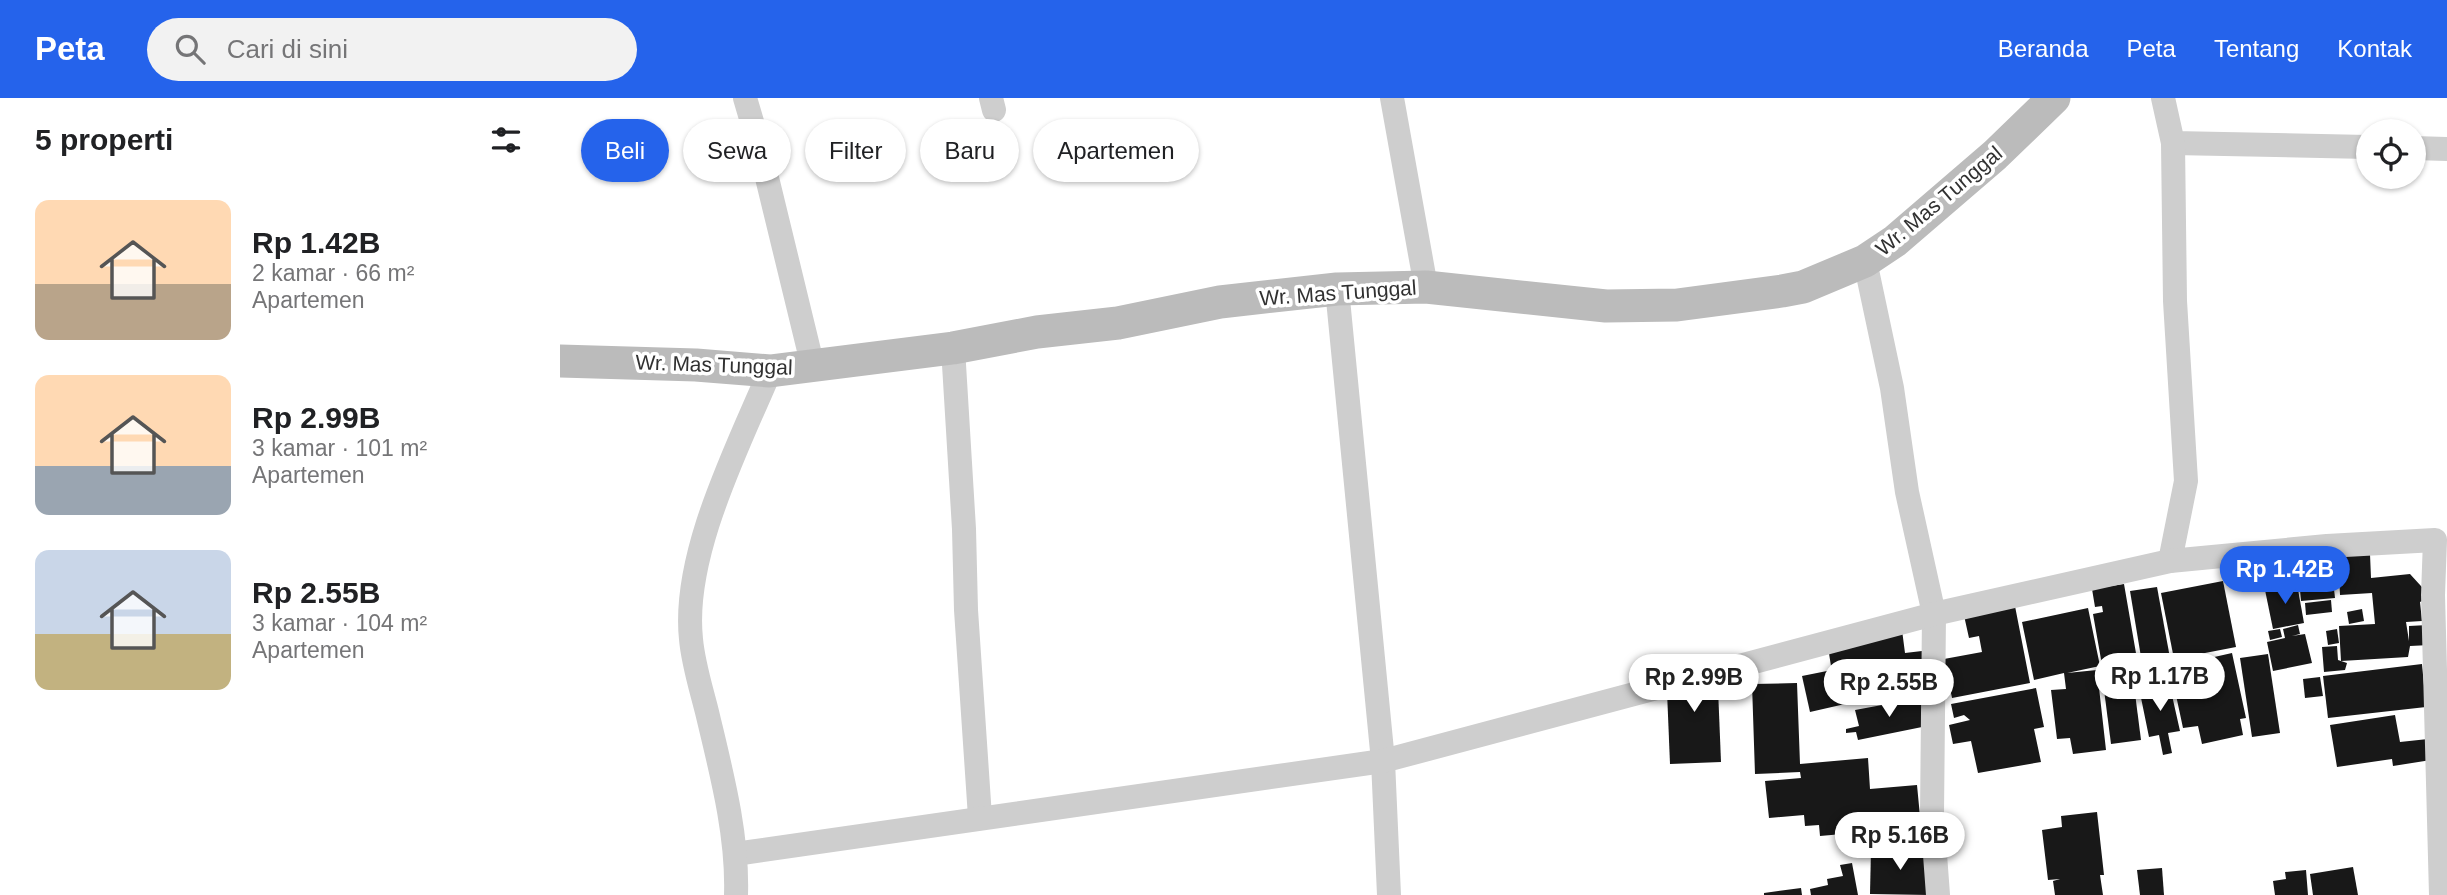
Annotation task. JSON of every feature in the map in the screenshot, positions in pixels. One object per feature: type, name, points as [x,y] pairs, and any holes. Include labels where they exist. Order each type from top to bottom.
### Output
[{"type":"street","points":[[746,98],[813,367]]},
{"type":"street","points":[[1392,98],[1426,287]]},
{"type":"street","name":"Wr. Mas Tunggal","points":[[560,361],[696,365],[770,371],[953,348],[1037,332],[1118,323],[1220,302],[1337,289],[1426,287],[1606,306],[1677,305],[1763,294],[1802,287],[1865,261],[1895,242],[1986,163],[2054,98]]},
{"type":"street","points":[[2163,98],[2173,142],[2175,301],[2186,481],[2170,561]]},
{"type":"street","points":[[2173,142],[2356,147]]},
{"type":"street","points":[[2426,148],[2447,149]]},
{"type":"street","points":[[1865,261],[1892,388],[1908,492],[1934,614],[1932,814],[1938,895]]},
{"type":"street","points":[[1337,289],[1383,761],[1389,895]]},
{"type":"street","points":[[953,348],[980,817]]},
{"type":"street","points":[[736,895],[735,854],[719,764],[691,639],[691,609],[709,516],[770,371]]},
{"type":"street","points":[[735,854],[1383,761],[1934,614],[2170,561],[2327,546],[2441,540],[2434,608],[2441,895]]},
{"type":"building","points":[[2370,554],[2371,578],[2410,574],[2431,597],[2420,602],[2422,621],[2406,622],[2409,641],[2409,626],[2428,625],[2430,645],[2410,646],[2408,657],[2341,661],[2339,626],[2375,624],[2372,593],[2340,595],[2338,556]]},
{"type":"building","points":[[2331,563],[2335,598],[2301,601],[2298,567]]},
{"type":"building","points":[[2280,565],[2283,583],[2265,587],[2262,569]]},
{"type":"building","points":[[2223,581],[2236,647],[2174,659],[2161,593]]},
{"type":"building","points":[[2124,584],[2137,659],[2102,665],[2093,614],[2103,612],[2102,606],[2095,607],[2092,589]]},
{"type":"building","points":[[2297,584],[2304,623],[2273,629],[2265,590]]},
{"type":"building","points":[[2157,587],[2170,658],[2142,663],[2130,591]]},
{"type":"building","points":[[2331,600],[2332,612],[2306,615],[2305,603]]},
{"type":"building","points":[[2014,601],[2030,683],[1952,698],[1944,659],[1982,652],[1979,636],[1969,638],[1963,611]]},
{"type":"building","points":[[2088,608],[2100,666],[2067,673],[2097,670],[2106,750],[2073,754],[2070,738],[2057,739],[2051,690],[2066,689],[2064,673],[2034,680],[2022,622]]},
{"type":"building","points":[[2362,609],[2364,621],[2349,624],[2347,612]]},
{"type":"building","points":[[2298,625],[2300,634],[2292,636],[2305,634],[2312,663],[2273,671],[2267,642],[2285,638],[2283,629]]},
{"type":"building","points":[[2280,629],[2282,637],[2270,640],[2268,631]]},
{"type":"building","points":[[2337,629],[2339,643],[2328,645],[2326,631]]},
{"type":"building","points":[[1902,630],[1905,653],[1922,651],[1928,695],[1892,700],[1890,688],[1844,694],[1840,665],[1831,666],[1827,641]]},
{"type":"building","points":[[2337,646],[2338,660],[2347,663],[2345,670],[2324,672],[2322,647]]},
{"type":"building","points":[[2232,653],[2246,718],[2240,719],[2243,735],[2202,744],[2198,726],[2183,728],[2170,667]]},
{"type":"building","points":[[2268,654],[2280,733],[2252,737],[2240,658]]},
{"type":"building","points":[[1717,664],[1721,762],[1670,764],[1666,667]]},
{"type":"building","points":[[2422,664],[2426,707],[2328,718],[2323,676]]},
{"type":"building","points":[[1837,669],[1845,704],[1810,712],[1802,676]]},
{"type":"building","points":[[2132,670],[2141,740],[2111,744],[2102,674]]},
{"type":"building","points":[[2320,677],[2323,696],[2305,698],[2303,679]]},
{"type":"building","points":[[2169,682],[2180,731],[2168,733],[2172,753],[2163,755],[2159,735],[2149,737],[2139,688]]},
{"type":"building","points":[[1797,683],[1800,764],[1868,758],[1870,789],[1917,785],[1921,827],[1820,836],[1819,825],[1805,826],[1804,815],[1769,818],[1765,781],[1801,778],[1800,772],[1755,774],[1752,684]]},
{"type":"building","points":[[2036,688],[2044,727],[2034,729],[2041,762],[1978,773],[1971,741],[1953,744],[1949,725],[1970,720],[1964,715],[1954,718],[1951,704]]},
{"type":"building","points":[[1920,698],[1927,726],[1858,740],[1856,732],[1846,733],[1846,729],[1859,726],[1855,710]]},
{"type":"building","points":[[2395,715],[2400,742],[2428,739],[2431,760],[2393,766],[2392,759],[2337,767],[2330,725]]},
{"type":"building","points":[[2097,812],[2104,875],[2100,875],[2103,895],[2055,895],[2053,881],[2060,879],[2048,880],[2042,830],[2062,827],[2061,816]]},
{"type":"building","points":[[1871,849],[1930,850],[1928,895],[1870,894]]},
{"type":"building","points":[[1852,863],[1858,895],[1811,895],[1810,889],[1828,885],[1827,879],[1843,876],[1840,865]]},
{"type":"building","points":[[2353,867],[2358,895],[2313,895],[2310,874]]},
{"type":"building","points":[[2162,868],[2164,895],[2140,895],[2137,870]]},
{"type":"building","points":[[2306,870],[2308,895],[2275,895],[2273,881],[2286,879],[2285,872]]},
{"type":"building","points":[[1801,888],[1802,895],[1764,895],[1764,893]]}]
